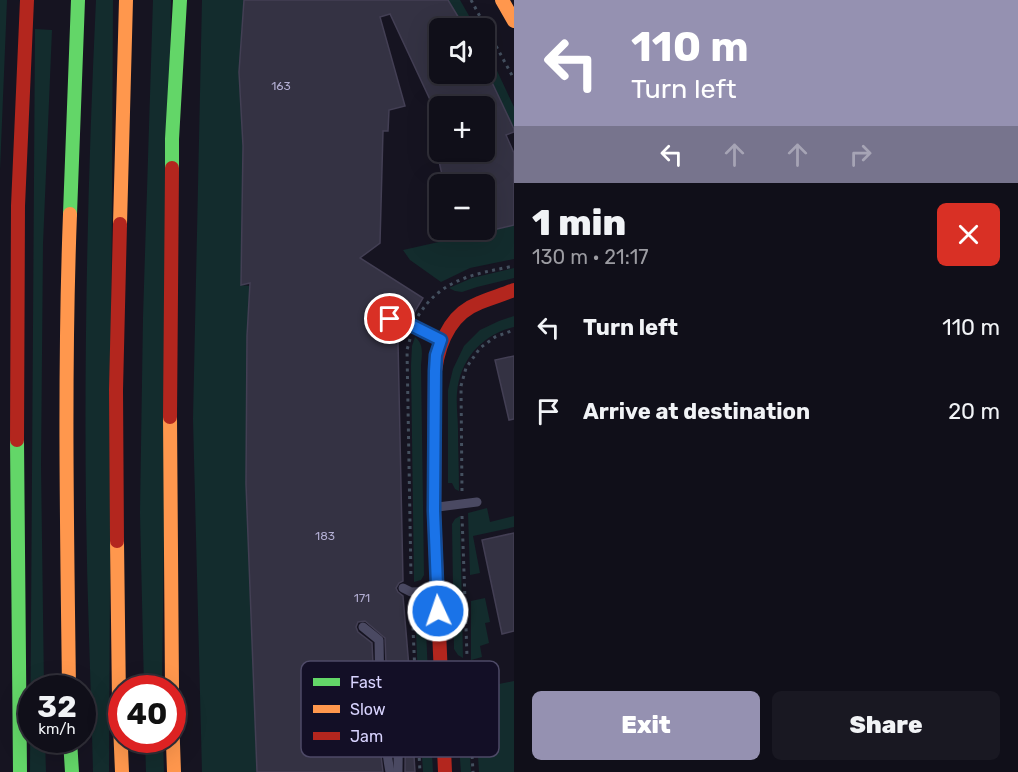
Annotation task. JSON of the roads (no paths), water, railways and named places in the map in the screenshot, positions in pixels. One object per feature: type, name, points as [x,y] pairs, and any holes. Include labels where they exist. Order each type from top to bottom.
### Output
[{"type":"main road","points":[[20,772],[18,206],[27,0]]},
{"type":"main road","points":[[69,675],[67,284],[78,0]]},
{"type":"main road","points":[[122,772],[119,701],[116,390],[126,0]]},
{"type":"main road","points":[[172,675],[171,151],[180,0]]},
{"type":"main road","points":[[501,0],[514,21]]},
{"type":"main road","points":[[441,661],[434,508],[436,355],[441,340],[461,314],[480,303],[514,290]]},
{"type":"main road","points":[[494,299],[514,299]]},
{"type":"main road","points":[[71,753],[72,772]]},
{"type":"main road","points":[[173,753],[174,772]]},
{"type":"main road","points":[[444,757],[445,772]]},
{"type":"lane","points":[[390,319],[413,326],[441,340]]},
{"type":"lane","points":[[434,508],[477,502]]},
{"type":"lane","points":[[403,588],[411,592],[437,591]]},
{"type":"lane","points":[[363,627],[379,640],[379,661]]},
{"type":"lane","points":[[387,757],[390,772]]},
{"type":"lane","points":[[398,757],[398,772]]}]
